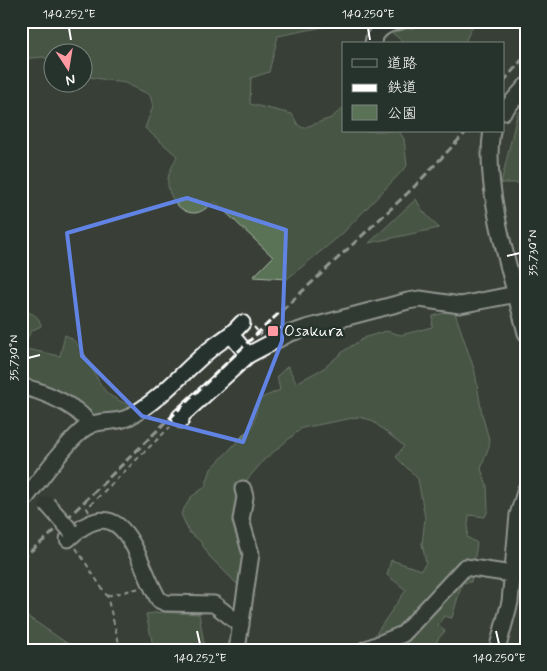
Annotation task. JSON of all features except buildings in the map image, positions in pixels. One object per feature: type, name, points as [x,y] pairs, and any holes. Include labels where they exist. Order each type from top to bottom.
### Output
[{"type":"street","points":[[373,42],[373,39],[382,27],[400,21]]},
{"type":"street","points":[[504,111],[526,86]]},
{"type":"street","points":[[492,132],[489,150],[492,178],[526,333]]},
{"type":"street","points":[[181,418],[248,355],[288,334],[408,301],[420,299],[460,305],[516,294]]},
{"type":"street","points":[[21,504],[76,436],[89,426],[121,421],[129,417],[157,397],[215,345],[232,336],[248,324]]},
{"type":"street","points":[[232,336],[248,355]]},
{"type":"street","points":[[21,387],[39,391],[81,413],[89,426]]},
{"type":"street","points":[[33,489],[47,504],[70,535],[93,520],[98,519],[113,524],[130,539],[138,552],[159,600],[166,603],[214,604],[241,625]]},
{"type":"street","points":[[237,650],[251,554],[241,520],[244,497],[243,489]]},
{"type":"street","points":[[497,650],[510,602],[518,515],[526,489]]},
{"type":"street","points":[[364,650],[404,634],[465,566],[512,574]]},
{"type":"path","points":[[248,324],[261,335]]},
{"type":"path","points":[[93,520],[87,508],[181,418]]},
{"type":"path","points":[[70,535],[106,596],[120,647]]},
{"type":"path","points":[[106,596],[152,585]]},
{"type":"highlighted area","points":[[187,198],[286,230],[282,341],[243,442],[142,416],[82,356],[67,233]]},
{"type":"green space","points":[[21,21],[353,21],[278,36],[269,72],[251,78],[250,104],[292,114],[298,125],[303,128],[331,118],[342,109],[342,132],[400,132],[404,139],[407,166],[342,234],[287,279],[253,277],[273,257],[215,202],[202,211],[194,213],[183,210],[171,196],[168,179],[177,156],[145,128],[153,106],[150,95],[125,83],[92,78],[92,42],[42,42],[42,57],[21,59]]},
{"type":"green space","points":[[436,21],[475,21],[465,42],[404,42],[391,32],[434,24]]},
{"type":"green space","points":[[526,104],[526,183],[501,183],[517,115]]},
{"type":"green space","points":[[416,199],[422,210],[439,228],[369,243]]},
{"type":"green space","points":[[454,310],[475,372],[482,414],[490,443],[481,469],[487,485],[488,510],[485,517],[469,515],[467,537],[477,543],[471,582],[462,583],[452,618],[444,616],[438,625],[445,631],[438,639],[433,650],[368,650],[378,630],[406,590],[387,575],[391,560],[421,570],[426,563],[422,544],[425,518],[418,479],[396,457],[404,446],[371,420],[358,417],[302,428],[264,460],[246,481],[241,498],[247,553],[239,586],[210,557],[200,541],[189,532],[181,514],[191,497],[205,487],[211,469],[253,425],[259,399],[280,390],[277,376],[288,366],[296,383],[324,368],[345,350],[366,337],[386,331],[401,335],[432,327],[433,316]]},
{"type":"green space","points":[[25,311],[36,316],[41,326],[31,331],[22,348],[60,356],[65,335],[78,345],[108,394],[136,409],[96,421],[21,383],[21,312]]},
{"type":"green space","points":[[21,612],[77,650],[21,650]]},
{"type":"green space","points":[[162,612],[199,614],[205,650],[154,650],[146,614]]},
{"type":"railway","points":[[504,81],[526,55]]},
{"type":"railway","points":[[21,559],[50,535],[247,343],[412,189],[466,132]]},
{"type":"place","name":"Osakura","points":[[273,331]]}]
